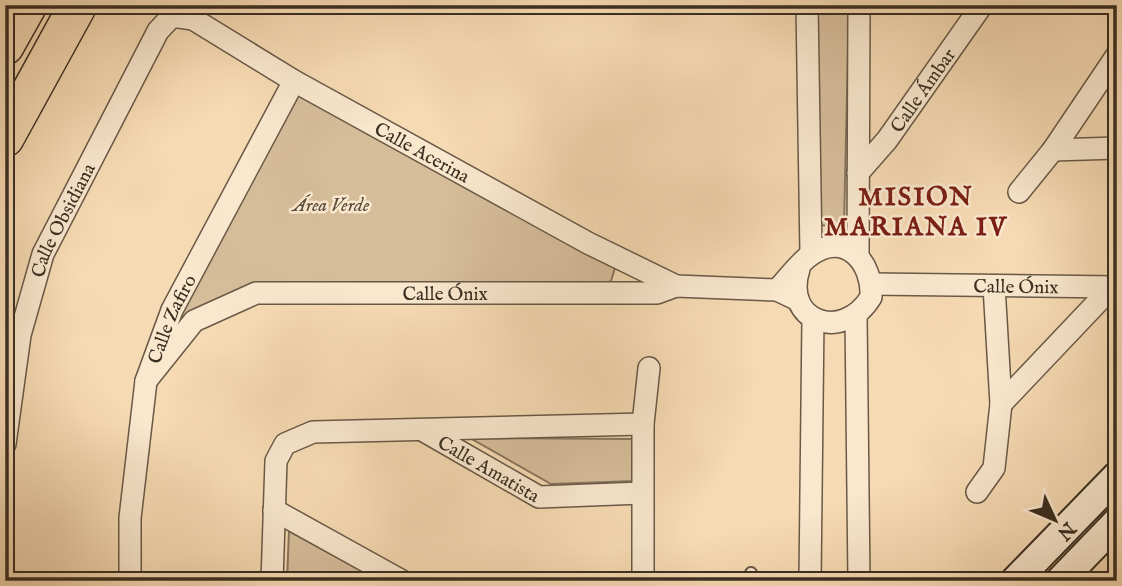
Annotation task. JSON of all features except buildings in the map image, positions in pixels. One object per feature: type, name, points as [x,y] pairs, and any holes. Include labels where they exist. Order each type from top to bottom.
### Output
[{"type":"highway","points":[[5,46],[28,5]]},
{"type":"highway","points":[[5,138],[78,5]]},
{"type":"street","points":[[777,290],[805,261],[835,247],[858,256],[865,264],[872,284],[871,297],[856,316],[835,323],[813,318],[798,300],[796,279],[805,261],[807,5]]},
{"type":"street","points":[[858,256],[859,5]]},
{"type":"street","name":"Calle Ámbar","points":[[858,173],[887,140],[982,5]]},
{"type":"street","name":"Calle Acerina","points":[[172,16],[193,19],[294,81],[588,243],[676,285]]},
{"type":"street","name":"Calle Obsidiana","points":[[5,444],[20,335],[43,254],[158,31],[172,16]]},
{"type":"street","points":[[1019,192],[1053,150],[1117,55]]},
{"type":"street","name":"Calle Zafiro","points":[[130,581],[130,518],[146,381],[172,310],[294,81]]},
{"type":"street","points":[[1053,150],[1117,148]]},
{"type":"street","points":[[613,293],[627,283],[631,273],[627,261]]},
{"type":"street","name":"Calle Ónix","points":[[872,284],[1114,287]]},
{"type":"street","name":"Calle Ónix","points":[[146,381],[194,321],[256,293],[657,293],[676,285],[777,290],[798,300]]},
{"type":"street","points":[[977,492],[994,468],[1002,404],[994,286]]},
{"type":"street","points":[[1002,404],[1114,287]]},
{"type":"street","points":[[856,316],[859,581]]},
{"type":"street","points":[[810,581],[813,318]]},
{"type":"street","points":[[643,581],[643,424],[649,368]]},
{"type":"street","name":"Calle Amatista","points":[[272,581],[276,461],[285,444],[313,432],[643,424]]},
{"type":"street","name":"Calle Amatista","points":[[424,431],[539,497],[642,494]]},
{"type":"street","points":[[1016,581],[1117,476]]},
{"type":"street","points":[[274,510],[402,581]]},
{"type":"street","points":[[1060,581],[1117,522]]},
{"type":"green space","points":[[815,5],[849,5],[844,226],[810,225]]},
{"type":"green space","name":"Área Verde","points":[[295,85],[615,268],[611,281],[598,287],[282,292],[171,336]]},
{"type":"green space","points":[[470,438],[637,439],[634,481],[551,484]]},
{"type":"green space","points":[[289,531],[381,581],[287,581]]},
{"type":"district","name":"MISION MARIANA IV","points":[[916,211]]}]
